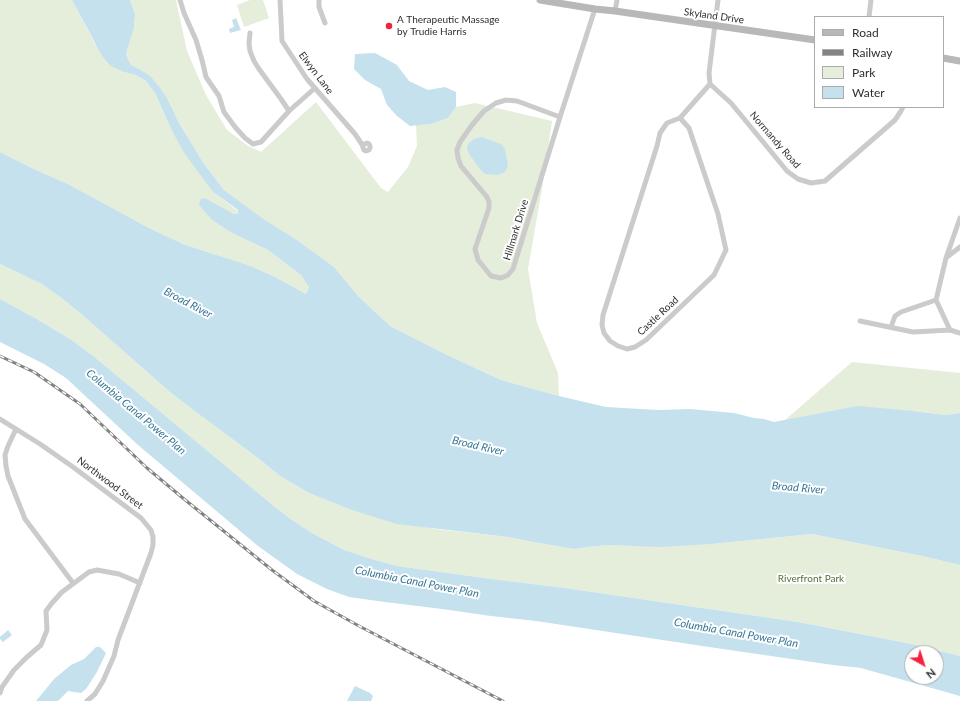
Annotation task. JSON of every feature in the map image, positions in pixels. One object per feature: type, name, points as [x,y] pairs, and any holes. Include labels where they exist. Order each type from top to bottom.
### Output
[{"type":"street","points":[[180,0],[196,40],[206,77],[219,96],[224,112],[235,127],[253,144],[261,142],[289,111],[315,88]]},
{"type":"street","name":"Elwyn Lane","points":[[280,0],[282,41],[306,79],[355,134],[363,146]]},
{"type":"street","points":[[319,0],[319,7],[325,23]]},
{"type":"street","name":"Skyland Drive","points":[[540,0],[814,40]]},
{"type":"street","points":[[615,11],[617,0]]},
{"type":"street","points":[[710,84],[709,73],[718,0]]},
{"type":"street","points":[[868,16],[871,0]]},
{"type":"street","name":"Hillmark Drive","points":[[560,117],[517,101],[506,100],[496,103],[484,111],[472,124],[460,142],[457,150],[461,166],[489,202],[488,212],[475,249],[478,260],[491,276],[501,278],[508,275],[513,269],[595,9]]},
{"type":"street","points":[[250,33],[250,51],[254,61],[289,111]]},
{"type":"street","points":[[944,58],[960,60]]},
{"type":"street","name":"Normandy Road","points":[[710,84],[731,103],[787,170],[798,179],[811,183],[825,182],[895,120],[902,108]]},
{"type":"street","name":"Castle Road","points":[[680,118],[690,128],[718,214],[726,250],[714,275],[646,340],[635,348],[627,350],[610,341],[604,333],[602,325],[603,315],[660,133],[667,123],[680,118],[710,84]]},
{"type":"street","points":[[950,330],[936,300],[946,258],[960,218]]},
{"type":"street","points":[[946,258],[960,247]]},
{"type":"street","points":[[891,327],[895,316],[901,312],[936,300]]},
{"type":"street","points":[[860,321],[913,332],[950,330],[960,333]]},
{"type":"street","name":"Northwood Street","points":[[0,419],[73,467],[141,518],[151,530],[153,537],[151,553],[118,640],[114,656],[103,681],[95,694],[87,701]]},
{"type":"street","points":[[16,429],[5,455],[8,476],[25,519],[73,583]]},
{"type":"street","points":[[0,694],[2,687],[14,670],[41,646],[47,630],[46,612],[62,592],[73,583],[89,572],[97,570],[119,574],[140,582]]},
{"type":"green space","points":[[0,0],[72,0],[95,44],[124,72],[136,75],[146,81],[155,93],[172,131],[213,192],[238,211],[238,214],[234,214],[207,199],[212,220],[230,232],[268,250],[301,275],[309,286],[306,294],[277,278],[183,244],[149,228],[68,184],[0,152]]},
{"type":"green space","points":[[130,0],[176,0],[187,51],[206,95],[227,130],[248,146],[261,152],[316,102],[381,188],[388,192],[408,167],[417,146],[416,125],[431,124],[448,118],[456,107],[475,103],[552,121],[528,269],[537,323],[558,373],[559,396],[501,380],[390,326],[358,296],[334,267],[224,190],[204,164],[179,123],[168,100],[141,70],[131,65],[128,59],[126,54],[134,28],[135,14]]},
{"type":"green space","points":[[250,0],[263,0],[269,18],[244,27],[237,5]]},
{"type":"green space","name":"Riverfront Park","points":[[0,264],[42,284],[60,297],[170,392],[280,476],[309,493],[349,509],[435,529],[508,537],[574,549],[607,545],[633,546],[712,544],[812,534],[960,565],[960,656],[944,652],[944,645],[917,645],[798,622],[565,588],[397,566],[344,550],[312,533],[275,507],[92,355],[70,339],[0,299]]},
{"type":"green space","points":[[852,362],[960,373],[960,413],[946,415],[913,411],[785,420]]},
{"type":"water","name":"Broad River","points":[[72,0],[130,0],[135,14],[134,28],[126,54],[128,59],[131,65],[150,76],[160,88],[204,164],[224,190],[334,267],[358,296],[390,326],[447,355],[501,380],[606,407],[658,410],[690,409],[734,413],[774,422],[858,406],[946,415],[960,413],[960,565],[812,534],[712,544],[659,547],[607,545],[574,549],[508,537],[397,524],[349,509],[309,493],[280,476],[170,392],[60,297],[42,284],[0,264],[0,152],[68,184],[149,228],[183,244],[250,266],[277,278],[306,294],[309,287],[301,275],[268,250],[230,232],[212,220],[200,206],[199,204],[202,198],[207,199],[234,214],[238,214],[238,210],[213,192],[185,154],[172,131],[155,93],[146,81],[136,75],[124,72],[111,66],[102,56]]},
{"type":"water","points":[[236,18],[241,30],[230,33],[229,29],[234,27],[232,20]]},
{"type":"water","points":[[375,53],[397,65],[409,81],[428,90],[445,87],[456,92],[456,107],[448,118],[431,124],[410,126],[397,116],[387,105],[381,89],[365,80],[354,69],[355,54]]},
{"type":"water","points":[[482,137],[501,144],[505,149],[508,166],[505,172],[497,175],[485,174],[469,154],[467,148],[468,144],[474,139]]},
{"type":"water","name":"Columbia Canal Power Plan","points":[[0,299],[70,339],[92,355],[292,520],[312,533],[344,550],[375,560],[397,566],[565,588],[798,622],[917,645],[904,645],[904,680],[861,668],[536,621],[349,597],[327,589],[297,574],[258,546],[138,445],[66,378],[44,364],[0,342]]},
{"type":"water","points":[[8,630],[12,635],[3,642],[0,637]]},
{"type":"water","points":[[96,647],[100,647],[106,653],[97,672],[86,689],[81,693],[68,691],[58,701],[36,701],[54,679],[71,665],[84,659]]},
{"type":"water","points":[[944,652],[960,656],[960,696],[921,685],[944,685]]},
{"type":"water","points":[[355,686],[370,693],[373,696],[371,701],[347,701]]},
{"type":"railway","points":[[0,356],[34,372],[80,404],[147,468],[272,570],[314,601],[503,701]]},
{"type":"place","name":"A Therapeutic Massage by Trudie Harris","points":[[389,26]]}]
